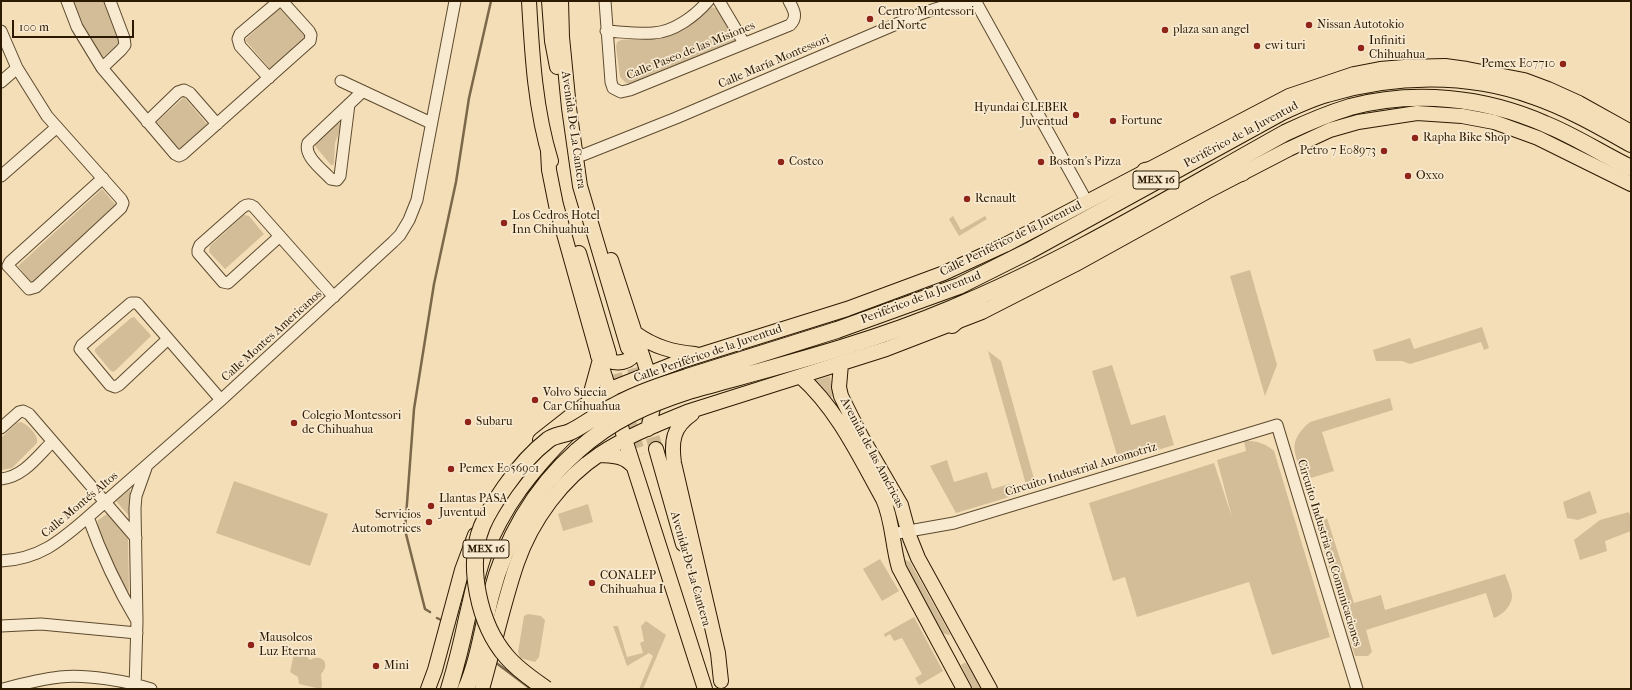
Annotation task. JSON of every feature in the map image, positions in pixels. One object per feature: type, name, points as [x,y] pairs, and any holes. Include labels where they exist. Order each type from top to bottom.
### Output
[{"type":"highway","name":"Periférico de la Juventud","points":[[689,383],[959,286],[1036,247],[1181,166],[1282,112],[1309,100],[1347,89],[1398,80],[1445,79],[1504,87],[1532,95],[1561,107],[1631,144]]},
{"type":"highway","name":"Periférico de la Juventud","points":[[689,383],[869,339],[988,293],[1055,261],[1285,133],[1309,122],[1350,107],[1389,100],[1411,98],[1464,100],[1493,106],[1546,124],[1631,168]]},
{"type":"highway","points":[[1145,171],[1181,166]]},
{"type":"highway","points":[[1197,182],[1242,173]]},
{"type":"highway","points":[[952,325],[988,293]]},
{"type":"highway","name":"Calle Periférico de la Juventud","points":[[569,432],[615,405],[645,391],[689,383]]},
{"type":"highway","name":"MEX 16","points":[[466,689],[478,653],[493,587],[500,564],[512,536],[537,494],[563,463],[594,436],[615,422],[689,383]]},
{"type":"highway","points":[[546,689],[525,675],[506,656],[492,635],[482,610],[474,568],[476,548],[482,527],[490,509],[512,477],[534,451],[549,439],[569,432]]},
{"type":"highway","name":"MEX 16","points":[[449,689],[483,557],[494,532],[507,508],[524,482],[569,432]]},
{"type":"main road","points":[[530,1],[537,95],[556,205],[602,357],[608,390],[626,440],[636,461],[705,689]]},
{"type":"main road","points":[[549,1],[552,41],[556,66],[566,85]]},
{"type":"main road","name":"Avenida De La Cantera","points":[[560,1],[566,85],[580,186],[634,341]]},
{"type":"main road","name":"Calle Periférico de la Juventud","points":[[428,689],[435,670],[464,562],[485,512],[497,492],[523,457],[554,428],[608,390],[681,361],[846,309],[944,273],[1087,202],[1295,93],[1354,74],[1380,69],[1445,66],[1467,68],[1530,81],[1579,104],[1631,132]]},
{"type":"main road","points":[[482,689],[517,562],[535,523],[551,501],[570,480],[600,454],[648,429],[693,410],[841,364],[952,325],[982,312],[1042,282],[1289,149],[1330,130],[1358,122],[1417,113],[1462,116],[1494,122],[1538,138],[1631,184]]},
{"type":"main road","points":[[571,129],[579,141],[600,225],[637,350],[633,356],[626,361],[618,363],[608,362],[602,357]]},
{"type":"main road","points":[[634,341],[652,344],[665,350],[702,354]]},
{"type":"main road","points":[[634,341],[648,373],[653,408],[648,429]]},
{"type":"main road","points":[[600,454],[607,442],[608,431],[606,420],[601,413],[585,405],[596,379],[602,357]]},
{"type":"main road","points":[[681,361],[669,377],[668,384],[675,401],[693,410]]},
{"type":"main road","name":"Avenida de las Américas","points":[[841,364],[839,387],[841,396],[840,411],[888,510],[891,522],[894,554],[899,568],[964,689]]},
{"type":"main road","name":"Avenida de las Américas","points":[[800,376],[840,411],[901,505],[907,530],[922,565],[990,689]]},
{"type":"main road","points":[[693,410],[679,426],[674,435],[672,446],[676,476],[718,653],[718,686]]},
{"type":"main road","name":"Avenida De La Cantera","points":[[656,449],[718,686]]},
{"type":"main road","points":[[600,454],[636,461]]},
{"type":"main road","name":"Avenida De La Cantera","points":[[636,461],[718,686]]},
{"type":"main road","points":[[946,654],[964,643]]},
{"type":"street","points":[[67,1],[77,27],[102,68],[147,122],[175,154],[179,156],[183,154],[269,78],[310,41],[311,38],[309,31],[281,1],[240,34],[238,39],[240,46],[269,78]]},
{"type":"street","points":[[102,68],[122,50],[125,45],[124,38],[110,1]]},
{"type":"street","name":"Calle Montes Americanos","points":[[136,686],[138,621],[134,508],[136,496],[147,466],[334,297],[400,235],[409,220],[416,200],[455,1]]},
{"type":"street","name":"Calle Paseo de las Misiones","points":[[605,1],[606,32],[611,82],[613,88],[621,92],[630,90],[790,25],[793,22],[795,14],[789,1]]},
{"type":"street","points":[[606,32],[653,33],[664,31],[693,15],[708,1]]},
{"type":"street","points":[[720,1],[744,43]]},
{"type":"street","name":"Calle María Montessori","points":[[583,155],[676,118],[920,14],[952,3],[964,1],[980,3]]},
{"type":"street","points":[[980,3],[1087,202]]},
{"type":"street","points":[[1,31],[17,68],[36,100],[57,127],[121,199],[123,204],[121,208],[36,287],[29,289],[8,266],[10,262],[102,178]]},
{"type":"street","points":[[1,82],[17,68]]},
{"type":"street","points":[[341,81],[431,124]]},
{"type":"street","points":[[147,122],[178,92],[184,90],[190,93],[217,124]]},
{"type":"street","points":[[349,104],[340,176],[337,180],[334,180],[331,179],[309,155],[307,146],[308,143],[349,104],[363,92]]},
{"type":"street","points":[[1,176],[57,127]]},
{"type":"street","points":[[280,236],[228,283],[223,282],[198,253],[200,245],[246,205],[254,207],[280,236],[334,297]]},
{"type":"street","points":[[168,339],[120,385],[115,387],[110,385],[80,349],[82,345],[134,303],[139,306],[168,339],[220,400]]},
{"type":"street","points":[[1,428],[19,412],[26,412],[136,538]]},
{"type":"street","name":"Circuito Industrial Automotriz","points":[[892,534],[907,530],[936,527],[954,523],[1277,425]]},
{"type":"street","name":"Circuito Industria en Comunicaciones","points":[[1277,425],[1357,689]]},
{"type":"street","points":[[1,479],[7,479],[18,474],[52,442]]},
{"type":"street","name":"Calle Montés Altos","points":[[1,561],[23,558],[49,548],[88,517],[147,466]]},
{"type":"street","points":[[88,517],[111,576],[138,621]]},
{"type":"street","points":[[1,626],[41,624],[137,633]]},
{"type":"street","points":[[3,689],[52,678],[72,676],[151,689]]},
{"type":"shaded area","points":[[73,1],[106,1],[121,42],[102,58],[82,25]]},
{"type":"shaded area","points":[[280,7],[307,36],[270,69],[245,40]]},
{"type":"shaded area","points":[[709,7],[717,8],[734,36],[735,41],[731,45],[635,85],[626,83],[620,77],[616,47],[617,42],[621,40],[656,37]]},
{"type":"shaded area","points":[[184,97],[207,124],[180,150],[157,122]]},
{"type":"shaded area","points":[[340,123],[341,127],[335,143],[334,163],[331,165],[315,146],[316,143]]},
{"type":"shaded area","points":[[102,189],[115,204],[115,209],[32,284],[18,266]]},
{"type":"shaded area","points":[[244,215],[249,216],[264,234],[225,269],[209,252],[210,246]]},
{"type":"shaded area","points":[[953,216],[961,230],[985,216],[987,219],[959,236],[949,219]]},
{"type":"shaded area","points":[[1250,270],[1277,365],[1265,396],[1230,276]]},
{"type":"shaded area","points":[[134,317],[151,336],[113,372],[95,352],[95,349]]},
{"type":"shaded area","points":[[1482,327],[1489,348],[1484,350],[1481,342],[1410,364],[1402,361],[1376,361],[1373,350],[1410,338],[1414,349]]},
{"type":"shaded area","points":[[988,351],[1001,361],[1036,486],[1027,488]]},
{"type":"shaded area","points":[[1112,365],[1131,425],[1165,415],[1174,445],[1119,462],[1092,371]]},
{"type":"shaded area","points":[[830,376],[833,396],[829,398],[814,381]]},
{"type":"shaded area","points":[[1390,398],[1393,410],[1322,432],[1334,471],[1304,480],[1295,449],[1297,436],[1302,429],[1310,422]]},
{"type":"shaded area","points":[[21,422],[27,425],[32,431],[36,437],[37,443],[12,468],[1,470],[1,438],[17,423]]},
{"type":"shaded area","points":[[1244,441],[1260,443],[1274,451],[1330,637],[1272,655],[1249,582],[1137,617],[1125,577],[1113,581],[1089,503],[1214,463],[1232,517],[1217,460],[1246,451]]},
{"type":"shaded area","points":[[947,460],[954,482],[987,472],[992,489],[1013,483],[1016,495],[956,513],[930,466]]},
{"type":"shaded area","points":[[234,481],[328,514],[310,566],[216,533]]},
{"type":"shaded area","points":[[130,489],[130,515],[129,516],[116,501]]},
{"type":"shaded area","points":[[1590,491],[1597,513],[1578,520],[1567,518],[1563,502]]},
{"type":"shaded area","points":[[588,504],[593,522],[563,531],[558,514]]},
{"type":"shaded area","points":[[1629,512],[1631,531],[1605,541],[1607,551],[1580,560],[1574,540],[1600,520]]},
{"type":"shaded area","points":[[109,514],[121,527],[128,539],[129,592],[126,591],[107,561],[97,528],[98,520]]},
{"type":"shaded area","points":[[1327,518],[1354,603],[1381,595],[1385,610],[1505,574],[1512,594],[1510,604],[1503,613],[1494,618],[1486,593],[1366,630],[1372,652],[1368,656],[1355,656],[1317,526]]},
{"type":"shaded area","points":[[880,559],[899,591],[882,601],[863,569]]},
{"type":"shaded area","points":[[906,560],[910,562],[950,634],[949,635],[941,633],[903,561]]},
{"type":"shaded area","points":[[528,614],[541,616],[545,620],[539,657],[535,662],[520,658],[518,652],[524,616]]},
{"type":"shaded area","points":[[914,617],[943,671],[919,685],[915,678],[922,674],[902,638],[894,641],[890,634],[885,637],[884,634]]},
{"type":"shaded area","points":[[646,621],[666,635],[643,689],[639,689],[653,656],[649,653],[627,666],[613,626],[618,626],[627,657],[643,653],[640,643],[644,641],[641,626]]},
{"type":"shaded area","points":[[295,649],[302,652],[310,660],[318,658],[324,661],[325,667],[321,674],[321,689],[299,684],[298,677],[290,672]]},
{"type":"shaded area","points":[[964,663],[968,666],[981,689],[973,689],[961,665]]},
{"type":"waterway","points":[[430,612],[425,609],[405,530],[414,409],[434,284],[456,182],[469,98],[491,1]]},
{"type":"waterway","points":[[437,618],[441,620]]},
{"type":"waterway","points":[[495,662],[531,689]]},
{"type":"tunnel","points":[[628,348],[640,389]]},
{"type":"tunnel","points":[[609,354],[639,455]]},
{"type":"tunnel","points":[[647,417],[656,449]]},
{"type":"place","name":"Centro Montessori del Norte","points":[[870,19]]},
{"type":"place","name":"Nissan Autotokio","points":[[1309,25]]},
{"type":"place","name":"plaza san angel","points":[[1165,30]]},
{"type":"place","name":"ewi turi","points":[[1257,46]]},
{"type":"place","name":"Infiniti Chihuahua","points":[[1361,48]]},
{"type":"place","name":"Pemex E07710","points":[[1563,64]]},
{"type":"place","name":"Hyundai CLEBER Juventud","points":[[1076,115]]},
{"type":"place","name":"Fortune","points":[[1113,121]]},
{"type":"place","name":"Rapha Bike Shop","points":[[1415,138]]},
{"type":"place","name":"Petro 7 E08973","points":[[1384,151]]},
{"type":"place","name":"Costco","points":[[781,162]]},
{"type":"place","name":"Boston's Pizza","points":[[1041,162]]},
{"type":"place","name":"Oxxo","points":[[1408,176]]},
{"type":"place","name":"Renault","points":[[967,199]]},
{"type":"place","name":"Los Cedros Hotel Inn Chihuahua","points":[[504,223]]},
{"type":"place","name":"Volvo Suecia Car Chihuahua","points":[[535,400]]},
{"type":"place","name":"Subaru","points":[[468,422]]},
{"type":"place","name":"Colegio Montessori de Chihuahua","points":[[294,423]]},
{"type":"place","name":"Pemex E056901","points":[[451,469]]},
{"type":"place","name":"Llantas PASA Juventud","points":[[431,506]]},
{"type":"place","name":"Servicios Automotrices","points":[[429,522]]},
{"type":"place","name":"CONALEP Chihuahua I","points":[[592,583]]},
{"type":"place","name":"Mausoleos Luz Eterna","points":[[251,645]]},
{"type":"place","name":"Mini","points":[[376,666]]}]
